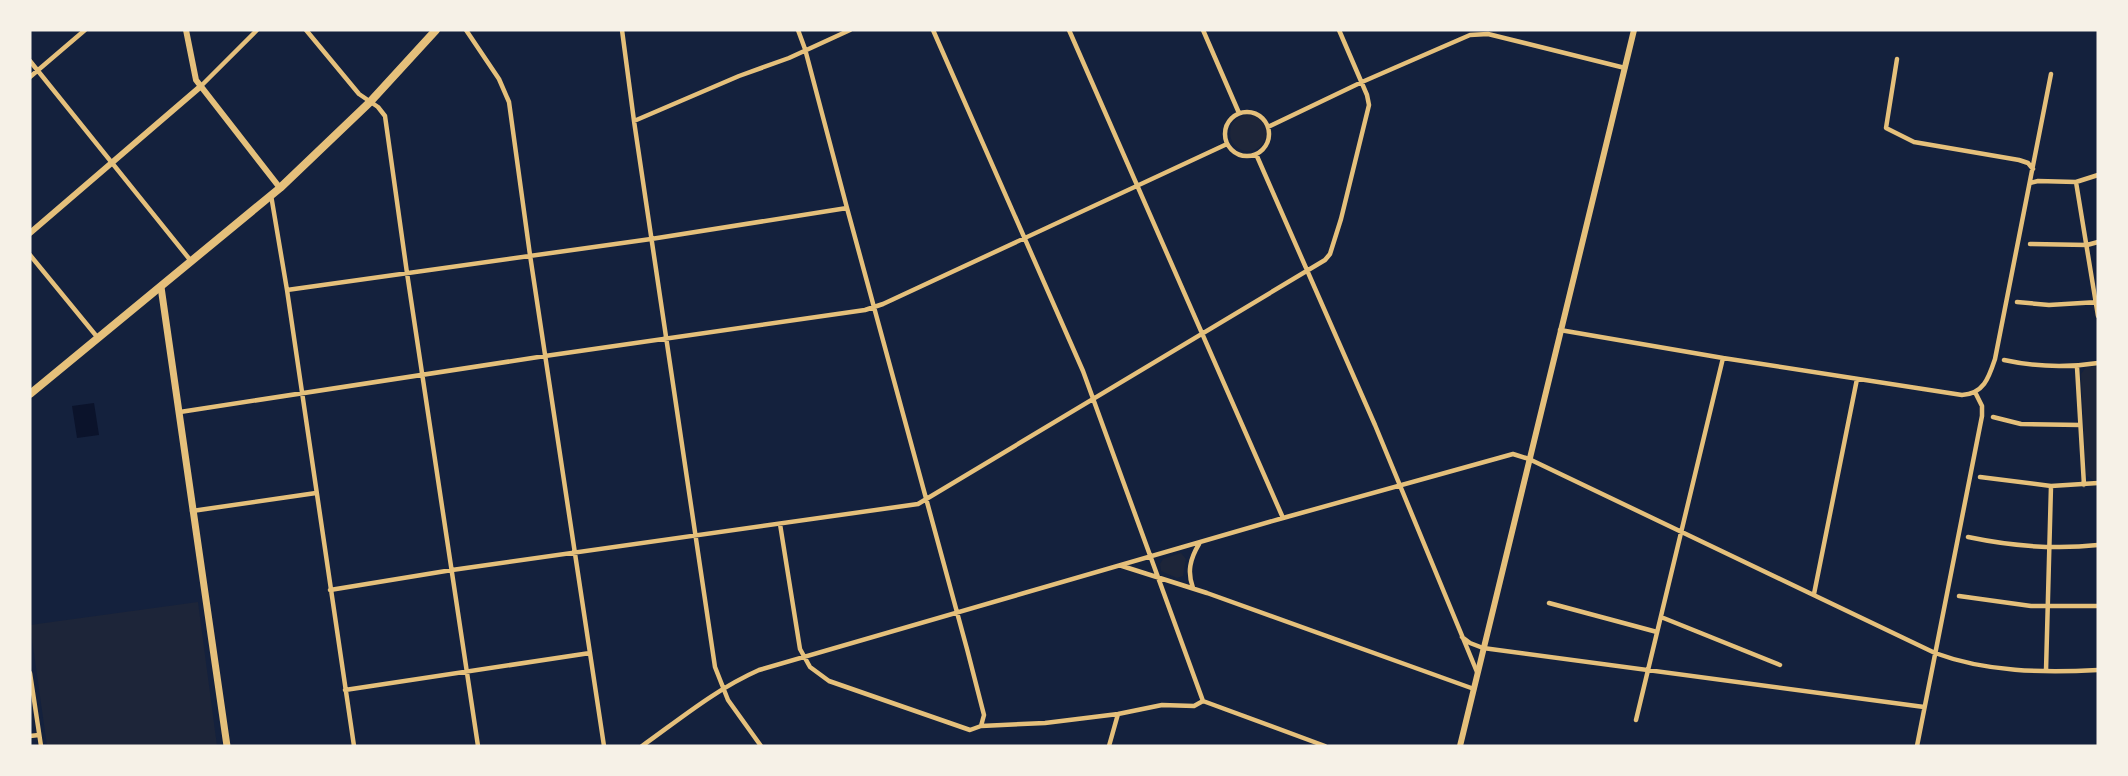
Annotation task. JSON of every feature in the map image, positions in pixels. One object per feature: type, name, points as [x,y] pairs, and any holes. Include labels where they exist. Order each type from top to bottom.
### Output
[{"type":"main road","points":[[30,394],[280,188],[370,102],[436,30]]},
{"type":"main road","points":[[161,287],[227,746]]},
{"type":"street","points":[[30,77],[85,30]]},
{"type":"street","points":[[186,30],[196,80],[200,87],[280,188]]},
{"type":"street","points":[[30,233],[200,87],[257,30]]},
{"type":"street","points":[[306,30],[359,94],[385,116],[478,746]]},
{"type":"street","points":[[466,30],[499,80],[509,102],[604,746]]},
{"type":"street","points":[[622,30],[715,667],[722,689],[761,746]]},
{"type":"street","points":[[798,30],[984,715],[981,726]]},
{"type":"street","points":[[634,121],[739,76],[789,58],[850,30]]},
{"type":"street","points":[[933,30],[1094,398],[1203,701]]},
{"type":"street","points":[[1069,30],[1283,518]]},
{"type":"street","points":[[1203,30],[1239,113]]},
{"type":"street","points":[[330,590],[452,570],[918,504],[927,500],[1325,260],[1330,254],[1341,219],[1368,105],[1362,82],[1339,30]]},
{"type":"street","points":[[1460,746],[1634,30]]},
{"type":"street","points":[[1268,127],[1462,37],[1481,34],[1625,68]]},
{"type":"street","points":[[1897,59],[1886,128],[1914,142],[2019,160],[2028,164],[2033,170]]},
{"type":"street","points":[[30,61],[190,261]]},
{"type":"street","points":[[1560,330],[1962,395],[1975,392],[1988,380],[1995,358],[2051,74]]},
{"type":"street","points":[[1239,113],[1253,113],[1260,116],[1268,127],[1266,146],[1256,154],[1250,156],[1237,153],[1227,144],[1226,129],[1233,117],[1239,113]]},
{"type":"street","points":[[180,412],[875,307],[1227,144]]},
{"type":"street","points":[[1256,154],[1400,485],[1477,672]]},
{"type":"street","points":[[2031,183],[2038,181],[2076,182],[2098,175]]},
{"type":"street","points":[[2076,182],[2098,316]]},
{"type":"street","points":[[271,195],[354,746]]},
{"type":"street","points":[[287,290],[651,239],[846,208]]},
{"type":"street","points":[[2030,244],[2087,245],[2098,242]]},
{"type":"street","points":[[30,255],[98,338]]},
{"type":"street","points":[[2017,302],[2049,305],[2097,303]]},
{"type":"street","points":[[1636,720],[1723,358]]},
{"type":"street","points":[[2004,360],[2041,367],[2078,367],[2098,363]]},
{"type":"street","points":[[2078,367],[2084,484]]},
{"type":"street","points":[[1814,594],[1857,378]]},
{"type":"street","points":[[1917,746],[1982,416],[1982,406],[1975,392]]},
{"type":"street","points":[[1993,417],[2021,424],[2080,425]]},
{"type":"street","points":[[642,746],[722,689],[759,670],[1283,518],[1513,454],[1529,459],[1957,661],[1981,666],[2046,671],[2098,670]]},
{"type":"street","points":[[1980,477],[2051,486],[2098,483]]},
{"type":"street","points":[[2046,671],[2051,486]]},
{"type":"street","points":[[192,511],[316,493]]},
{"type":"street","points":[[780,524],[798,643],[803,656],[818,674],[839,684],[966,729],[976,729],[981,726],[1045,723],[1118,714],[1162,705],[1194,706],[1203,701],[1325,746]]},
{"type":"street","points":[[1968,537],[1996,543],[2049,547],[2098,545]]},
{"type":"street","points":[[1193,588],[1189,577],[1190,566],[1199,544]]},
{"type":"street","points":[[1120,566],[1193,588],[1474,689]]},
{"type":"street","points":[[1959,596],[2001,603],[2098,606]]},
{"type":"street","points":[[1549,603],[1657,632]]},
{"type":"street","points":[[1661,617],[1780,665]]},
{"type":"street","points":[[1462,637],[1483,648],[1924,707]]},
{"type":"street","points":[[345,690],[590,653]]},
{"type":"street","points":[[30,673],[41,746]]},
{"type":"street","points":[[1109,746],[1118,714]]},
{"type":"street","points":[[30,736],[39,735]]},
{"type":"shaded area","points":[[1248,115],[1260,121],[1266,133],[1260,145],[1248,151],[1236,145],[1230,133],[1236,121]]},
{"type":"shaded area","points":[[2098,366],[2098,480],[2094,481],[2086,475],[2081,374],[2086,367]]},
{"type":"shaded area","points":[[94,403],[99,435],[77,438],[72,406]]},
{"type":"shaded area","points":[[1181,553],[1186,559],[1183,576],[1177,578],[1161,571],[1160,564],[1163,559]]},
{"type":"shaded area","points":[[198,602],[217,746],[47,746],[30,625]]}]
